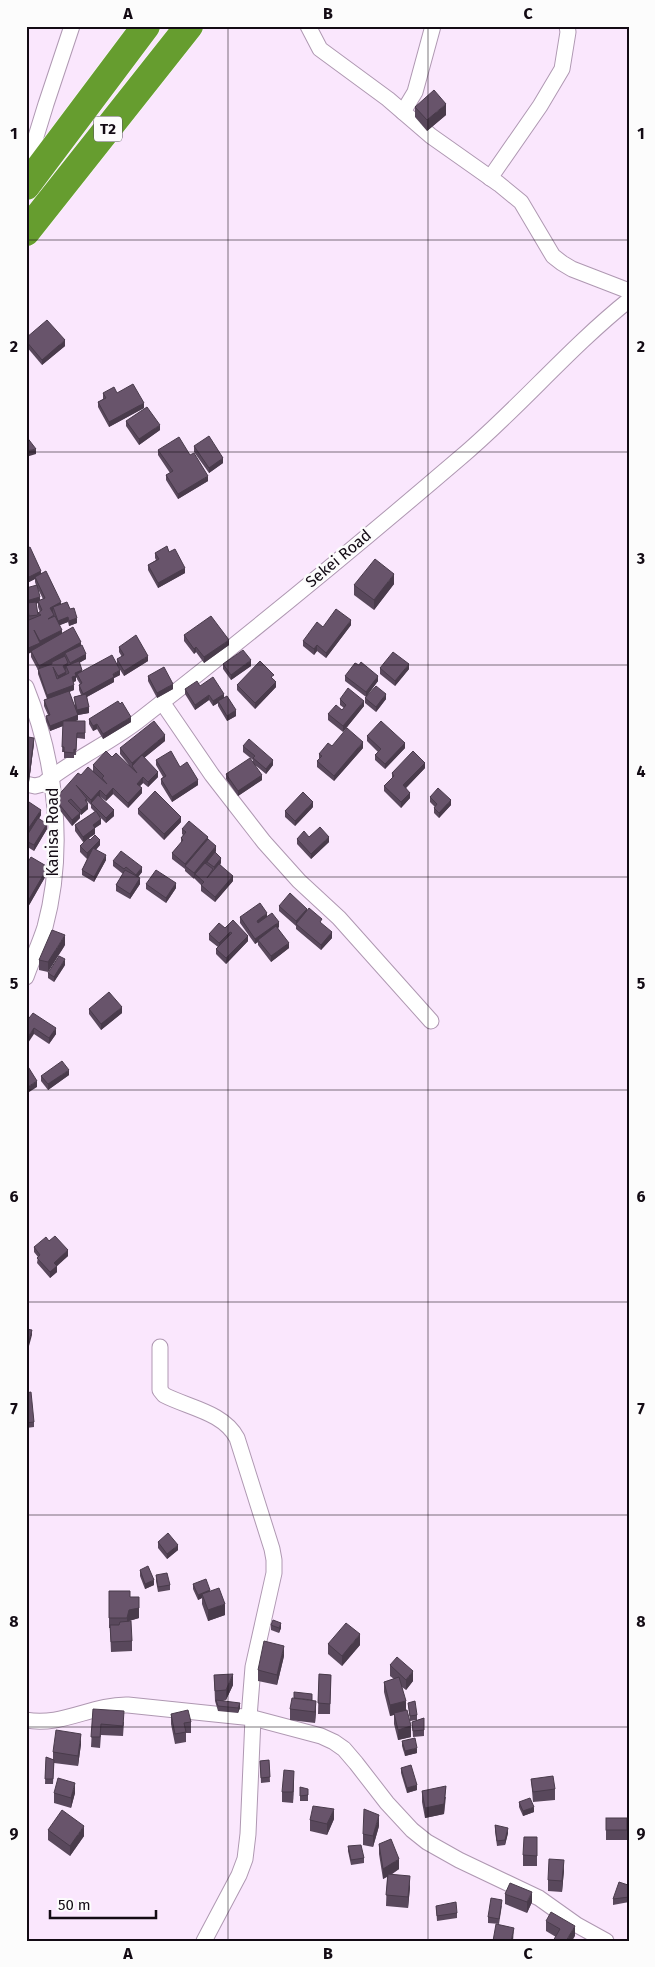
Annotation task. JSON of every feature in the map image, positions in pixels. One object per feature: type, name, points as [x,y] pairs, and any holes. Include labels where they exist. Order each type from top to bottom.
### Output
[{"type":"highway","name":"T2","points":[[26,186],[146,26]]},
{"type":"highway","name":"T2","points":[[27,234],[189,26]]},
{"type":"street","points":[[26,169],[72,26]]},
{"type":"street","points":[[308,26],[320,49],[403,112],[431,136],[521,202],[554,256],[562,263],[572,269],[629,291]]},
{"type":"street","points":[[403,112],[415,92],[432,26]]},
{"type":"street","points":[[490,178],[540,106],[562,69],[568,32],[567,26]]},
{"type":"street","name":"Sekei Road","points":[[26,784],[35,786],[43,784],[99,748],[162,702],[463,455],[582,340],[629,300]]},
{"type":"street","name":"Kanisa Road","points":[[26,687],[36,710],[52,777],[55,821],[55,870],[45,926],[26,977]]},
{"type":"street","points":[[162,702],[212,775],[264,842],[299,881],[339,918],[431,1021]]},
{"type":"street","points":[[160,1347],[160,1390],[164,1395],[222,1420],[237,1438],[274,1560],[274,1573],[253,1667],[248,1834],[245,1860],[204,1941]]},
{"type":"street","points":[[26,1720],[47,1721],[119,1705],[251,1718],[321,1736],[344,1749],[387,1803],[412,1830],[428,1842],[458,1860],[539,1898],[576,1925],[606,1941]]},
{"type":"building","points":[[434,90],[446,104],[427,120],[415,107]]},
{"type":"building","points":[[47,320],[65,340],[42,360],[26,341],[26,338]]},
{"type":"building","points":[[133,384],[144,403],[109,422],[98,402],[106,398],[103,393],[114,387],[117,393]]},
{"type":"building","points":[[147,407],[160,425],[139,439],[126,421]]},
{"type":"building","points":[[26,436],[36,449],[26,451]]},
{"type":"building","points":[[209,436],[223,458],[209,468],[194,446]]},
{"type":"building","points":[[179,437],[190,455],[194,453],[208,476],[178,494],[166,475],[173,471],[158,450]]},
{"type":"building","points":[[167,546],[169,552],[175,549],[185,568],[158,583],[148,565],[159,559],[155,553]]},
{"type":"building","points":[[30,547],[41,571],[29,577],[26,572],[26,549]]},
{"type":"building","points":[[375,559],[394,574],[374,600],[354,585]]},
{"type":"building","points":[[46,571],[61,602],[50,608],[54,615],[48,619],[55,616],[62,630],[40,641],[34,630],[40,643],[26,649],[26,613],[29,620],[41,615],[38,613],[42,610],[38,601],[45,598],[35,577]]},
{"type":"building","points":[[37,585],[40,597],[26,601],[26,588]]},
{"type":"building","points":[[36,602],[38,615],[29,616],[27,603]]},
{"type":"building","points":[[67,602],[70,609],[74,608],[77,618],[69,621],[68,617],[58,621],[53,607]]},
{"type":"building","points":[[336,609],[351,620],[326,653],[317,645],[314,649],[303,641],[317,622],[323,627]]},
{"type":"building","points":[[211,616],[229,640],[204,657],[196,647],[194,649],[184,635]]},
{"type":"building","points":[[73,627],[81,642],[39,666],[31,651]]},
{"type":"building","points":[[136,635],[148,656],[124,671],[117,659],[124,655],[119,647]]},
{"type":"building","points":[[82,645],[86,654],[70,663],[65,653]]},
{"type":"building","points":[[243,650],[251,660],[231,675],[223,664]]},
{"type":"building","points":[[393,652],[409,664],[395,681],[380,668]]},
{"type":"building","points":[[112,655],[120,670],[113,674],[114,677],[83,694],[79,685],[82,683],[77,674]]},
{"type":"building","points":[[65,656],[68,663],[63,666],[66,672],[58,676],[53,667],[57,679],[69,673],[66,666],[79,661],[82,670],[75,673],[76,676],[72,677],[74,685],[47,695],[38,669],[52,664],[52,662]]},
{"type":"building","points":[[260,661],[274,675],[271,677],[276,682],[255,703],[237,685]]},
{"type":"building","points":[[361,662],[378,676],[366,692],[345,676],[355,663],[359,665]]},
{"type":"building","points":[[164,667],[173,684],[157,693],[148,676]]},
{"type":"building","points":[[213,677],[224,694],[213,701],[209,695],[195,705],[185,689],[197,681],[200,686]]},
{"type":"building","points":[[376,686],[386,694],[376,707],[365,698]]},
{"type":"building","points":[[348,688],[364,701],[343,726],[328,714],[336,705],[342,710],[346,705],[340,699]]},
{"type":"building","points":[[69,691],[78,715],[50,726],[46,716],[50,715],[44,700]]},
{"type":"building","points":[[86,694],[89,707],[77,710],[74,697]]},
{"type":"building","points":[[227,696],[236,710],[227,716],[218,701]]},
{"type":"building","points":[[118,701],[120,704],[122,702],[131,717],[103,734],[97,724],[93,726],[89,719]]},
{"type":"building","points":[[63,721],[85,721],[85,733],[77,733],[76,750],[74,749],[74,753],[64,752],[64,747],[62,747]]},
{"type":"building","points":[[154,721],[165,735],[132,763],[120,748]]},
{"type":"building","points":[[381,721],[405,743],[385,764],[375,755],[381,749],[367,736]]},
{"type":"building","points":[[347,728],[363,742],[334,776],[317,761],[322,756],[319,754],[328,743],[332,746]]},
{"type":"building","points":[[28,737],[34,738],[29,777],[26,777],[26,747]]},
{"type":"building","points":[[249,739],[273,760],[266,769],[243,746]]},
{"type":"building","points":[[106,751],[112,757],[116,753],[137,773],[132,766],[142,755],[158,772],[148,782],[143,777],[137,784],[142,788],[128,803],[113,788],[106,796],[100,790],[91,800],[76,785],[87,799],[85,800],[88,804],[81,810],[71,799],[68,801],[80,813],[72,820],[55,799],[78,773],[81,775],[88,767],[107,784],[102,778],[104,776],[93,765]]},
{"type":"building","points":[[171,751],[180,767],[187,762],[198,780],[172,797],[161,779],[166,776],[156,760]]},
{"type":"building","points":[[413,751],[425,763],[403,785],[410,793],[401,802],[384,786],[394,776],[392,773]]},
{"type":"building","points":[[250,758],[262,775],[238,791],[226,774]]},
{"type":"building","points":[[438,788],[451,800],[439,813],[434,808],[437,804],[430,797]]},
{"type":"building","points":[[155,791],[181,817],[164,834],[138,809]]},
{"type":"building","points":[[303,792],[313,802],[295,821],[285,811]]},
{"type":"building","points":[[98,795],[114,810],[106,818],[91,803]]},
{"type":"building","points":[[26,800],[41,810],[26,832]]},
{"type":"building","points":[[96,811],[101,819],[93,825],[95,828],[83,837],[75,825]]},
{"type":"building","points":[[38,818],[47,824],[34,845],[26,841],[26,837]]},
{"type":"building","points":[[189,821],[208,837],[185,864],[172,853],[183,840],[181,838],[186,832],[182,829]]},
{"type":"building","points":[[320,827],[329,837],[311,854],[297,839],[304,831],[309,837]]},
{"type":"building","points":[[95,835],[100,840],[87,853],[80,846],[88,838],[90,840]]},
{"type":"building","points":[[208,839],[216,846],[194,873],[185,866]]},
{"type":"building","points":[[93,848],[106,855],[94,877],[82,870]]},
{"type":"building","points":[[121,851],[142,867],[136,875],[126,867],[124,869],[113,861]]},
{"type":"building","points":[[215,852],[221,858],[214,867],[207,862]]},
{"type":"building","points":[[31,857],[48,867],[28,901],[26,900],[26,865]]},
{"type":"building","points":[[205,863],[213,869],[207,878],[219,864],[233,876],[215,897],[201,885],[204,882],[195,874]]},
{"type":"building","points":[[125,870],[140,878],[130,894],[116,885]]},
{"type":"building","points":[[156,870],[176,883],[166,898],[146,884]]},
{"type":"building","points":[[290,893],[307,909],[296,921],[279,906]]},
{"type":"building","points":[[260,903],[267,913],[257,921],[258,923],[272,913],[279,922],[255,939],[240,917]]},
{"type":"building","points":[[309,908],[322,919],[320,922],[332,932],[321,945],[296,924]]},
{"type":"building","points":[[233,920],[248,936],[226,958],[216,949],[232,933],[230,932],[219,943],[209,934],[219,923],[225,928]]},
{"type":"building","points":[[276,926],[289,943],[271,956],[258,940]]},
{"type":"building","points":[[52,930],[65,935],[48,962],[39,960]]},
{"type":"building","points":[[59,956],[65,959],[54,977],[48,973]]},
{"type":"building","points":[[109,992],[122,1007],[101,1024],[89,1009]]},
{"type":"building","points":[[33,1013],[56,1028],[49,1038],[34,1028],[26,1040],[26,1022]]},
{"type":"building","points":[[62,1061],[69,1070],[48,1084],[41,1076]]},
{"type":"building","points":[[26,1066],[37,1081],[26,1088]]},
{"type":"building","points":[[55,1236],[68,1250],[54,1263],[57,1266],[50,1272],[37,1258],[40,1255],[34,1247],[46,1237],[49,1241]]},
{"type":"building","points":[[26,1329],[32,1330],[26,1352]]},
{"type":"building","points":[[31,1392],[34,1422],[26,1423],[26,1393]]},
{"type":"building","points":[[168,1533],[178,1545],[167,1554],[158,1542]]},
{"type":"building","points":[[148,1566],[154,1580],[145,1584],[140,1570]]},
{"type":"building","points":[[167,1573],[170,1585],[158,1587],[156,1575]]},
{"type":"building","points":[[206,1579],[210,1590],[198,1595],[193,1584]]},
{"type":"building","points":[[219,1588],[225,1604],[208,1610],[202,1594]]},
{"type":"building","points":[[109,1591],[130,1591],[130,1597],[139,1597],[139,1608],[129,1610],[127,1618],[109,1618]]},
{"type":"building","points":[[273,1620],[281,1623],[279,1628],[271,1625]]},
{"type":"building","points":[[131,1621],[132,1641],[111,1642],[110,1625],[119,1625],[120,1622]]},
{"type":"building","points":[[346,1623],[360,1634],[342,1656],[328,1644]]},
{"type":"building","points":[[264,1641],[284,1646],[277,1675],[258,1670]]},
{"type":"building","points":[[397,1657],[413,1671],[406,1680],[390,1665]]},
{"type":"building","points":[[233,1674],[226,1690],[215,1691],[214,1675]]},
{"type":"building","points":[[319,1674],[331,1675],[330,1704],[318,1703]]},
{"type":"building","points":[[399,1677],[406,1701],[390,1705],[384,1682]]},
{"type":"building","points":[[294,1692],[312,1694],[312,1700],[294,1698]]},
{"type":"building","points":[[292,1698],[316,1701],[315,1712],[290,1709]]},
{"type":"building","points":[[216,1700],[240,1703],[238,1708],[218,1706]]},
{"type":"building","points":[[415,1701],[417,1715],[410,1716],[408,1703]]},
{"type":"building","points":[[93,1709],[124,1711],[123,1726],[101,1724],[100,1737],[91,1737]]},
{"type":"building","points":[[188,1710],[191,1722],[184,1723],[186,1732],[175,1734],[171,1714]]},
{"type":"building","points":[[407,1710],[411,1726],[398,1730],[394,1713]]},
{"type":"building","points":[[424,1718],[424,1730],[413,1731],[412,1722]]},
{"type":"building","points":[[56,1730],[81,1734],[78,1756],[53,1752]]},
{"type":"building","points":[[415,1738],[417,1748],[405,1751],[402,1741]]},
{"type":"building","points":[[46,1757],[54,1760],[53,1779],[45,1779]]},
{"type":"building","points":[[269,1760],[270,1777],[261,1778],[260,1761]]},
{"type":"building","points":[[411,1765],[417,1785],[407,1788],[401,1768]]},
{"type":"building","points":[[284,1770],[294,1771],[293,1792],[282,1792]]},
{"type":"building","points":[[553,1776],[555,1789],[533,1792],[531,1779]]},
{"type":"building","points":[[58,1778],[75,1783],[71,1798],[54,1793]]},
{"type":"building","points":[[446,1786],[444,1804],[425,1808],[422,1791]]},
{"type":"building","points":[[300,1787],[308,1789],[308,1795],[300,1796]]},
{"type":"building","points":[[530,1798],[534,1807],[523,1811],[519,1802]]},
{"type":"building","points":[[313,1806],[334,1809],[327,1824],[310,1820]]},
{"type":"building","points":[[364,1809],[379,1815],[373,1836],[363,1834]]},
{"type":"building","points":[[62,1810],[84,1826],[70,1846],[48,1830]]},
{"type":"building","points":[[606,1818],[627,1818],[627,1830],[606,1830]]},
{"type":"building","points":[[495,1825],[508,1828],[505,1840],[497,1841]]},
{"type":"building","points":[[524,1837],[537,1837],[537,1856],[523,1855]]},
{"type":"building","points":[[391,1839],[399,1859],[383,1869],[379,1844]]},
{"type":"building","points":[[361,1845],[364,1858],[351,1860],[348,1846]]},
{"type":"building","points":[[549,1859],[564,1860],[562,1881],[548,1880]]},
{"type":"building","points":[[388,1874],[410,1876],[408,1897],[386,1895]]},
{"type":"building","points":[[619,1882],[628,1885],[629,1897],[613,1899]]},
{"type":"building","points":[[510,1883],[532,1892],[527,1902],[505,1894]]},
{"type":"building","points":[[491,1898],[502,1900],[499,1919],[488,1917]]},
{"type":"building","points":[[456,1902],[457,1913],[437,1916],[436,1906]]},
{"type":"building","points":[[551,1912],[575,1926],[566,1941],[553,1941],[560,1929],[546,1921]]},
{"type":"building","points":[[496,1924],[514,1928],[511,1941],[493,1941]]}]
